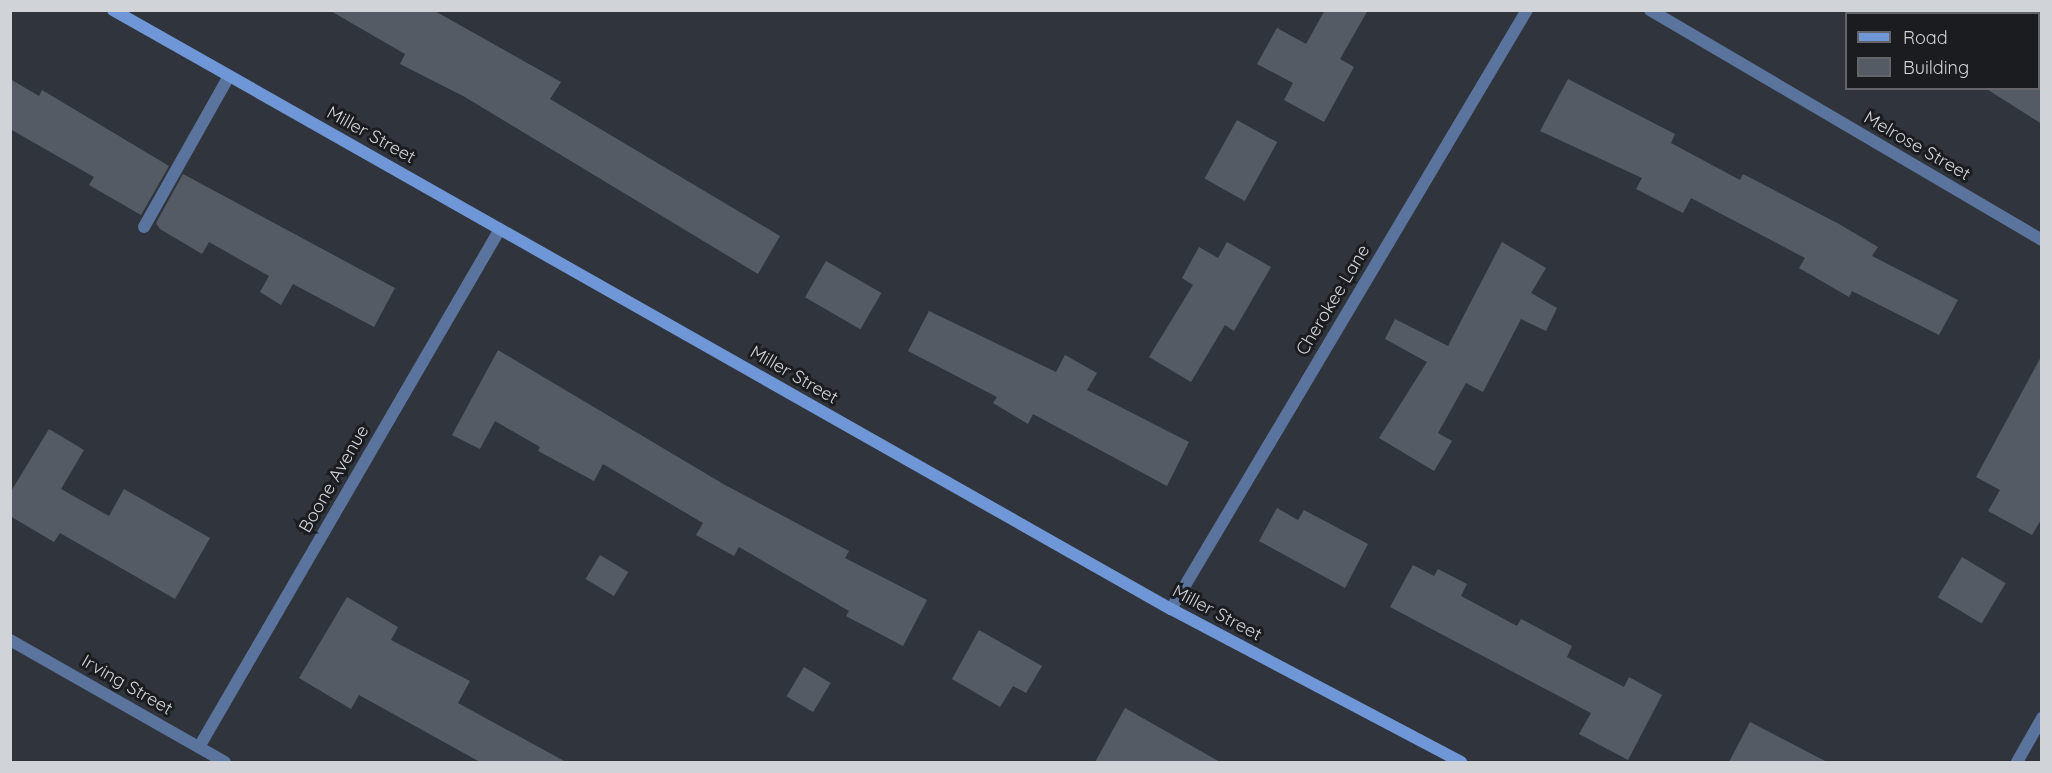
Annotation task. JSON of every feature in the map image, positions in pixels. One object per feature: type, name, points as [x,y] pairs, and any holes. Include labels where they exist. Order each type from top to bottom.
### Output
[{"type":"main road","name":"Miller Street","points":[[113,10],[1171,609],[1461,762]]},
{"type":"street","name":"Cherokee Lane","points":[[1171,609],[1527,10]]},
{"type":"street","name":"Melrose Street","points":[[1650,10],[2042,240]]},
{"type":"street","points":[[144,227],[229,76]]},
{"type":"street","name":"Boone Avenue","points":[[199,747],[500,229]]},
{"type":"street","name":"Irving Street","points":[[10,640],[225,762]]},
{"type":"street","points":[[2017,762],[2042,718]]},
{"type":"building","points":[[329,10],[433,10],[561,82],[550,99],[780,236],[758,274],[465,97],[400,64],[405,54]]},
{"type":"building","points":[[1325,10],[1368,10],[1340,59],[1354,67],[1324,122],[1284,100],[1293,83],[1257,64],[1277,28],[1306,44]]},
{"type":"building","points":[[10,79],[39,96],[42,90],[169,166],[141,215],[89,185],[94,177],[10,129]]},
{"type":"building","points":[[1568,79],[1675,134],[1671,143],[1740,180],[1743,174],[1839,224],[1878,247],[1872,256],[1958,300],[1939,335],[1852,291],[1849,297],[1799,268],[1805,258],[1691,198],[1683,213],[1636,189],[1642,178],[1540,131]]},
{"type":"building","points":[[2042,88],[2042,124],[1988,90],[2040,90]]},
{"type":"building","points":[[1237,120],[1277,142],[1245,201],[1205,179]]},
{"type":"building","points":[[183,174],[395,288],[374,327],[293,284],[281,305],[260,292],[269,276],[209,242],[202,254],[160,229],[156,223]]},
{"type":"building","points":[[1227,242],[1271,267],[1234,331],[1225,325],[1191,382],[1149,357],[1193,285],[1182,278],[1199,247],[1218,258]]},
{"type":"building","points":[[1502,242],[1546,268],[1531,293],[1557,308],[1546,331],[1521,319],[1483,392],[1466,383],[1438,433],[1452,441],[1434,471],[1379,438],[1427,362],[1385,339],[1395,319],[1448,346]]},
{"type":"building","points":[[826,261],[881,293],[860,329],[805,297]]},
{"type":"building","points":[[929,311],[1056,372],[1065,355],[1097,373],[1087,390],[1189,442],[1167,486],[1033,414],[1028,424],[993,403],[997,397],[908,351]]},
{"type":"building","points":[[498,350],[725,485],[849,551],[845,558],[927,600],[903,646],[846,616],[849,611],[739,547],[734,556],[696,535],[703,523],[603,464],[594,481],[538,451],[540,447],[495,421],[480,449],[452,435]]},
{"type":"building","points":[[2042,355],[2042,518],[2032,535],[1988,511],[2000,490],[1976,477]]},
{"type":"building","points":[[49,429],[84,450],[61,489],[109,516],[124,489],[210,538],[175,599],[60,533],[54,542],[10,516],[10,493]]},
{"type":"building","points":[[1277,508],[1298,520],[1304,510],[1368,544],[1345,588],[1259,541]]},
{"type":"building","points":[[600,555],[628,572],[614,596],[586,579]]},
{"type":"building","points":[[1962,557],[2006,583],[1982,624],[1938,597]]},
{"type":"building","points":[[1413,565],[1434,576],[1438,569],[1467,584],[1461,596],[1517,626],[1521,619],[1572,646],[1567,657],[1624,687],[1629,677],[1662,695],[1628,760],[1579,734],[1591,713],[1390,607]]},
{"type":"building","points":[[347,597],[398,627],[391,640],[470,681],[458,703],[566,762],[480,762],[359,695],[351,709],[299,678]]},
{"type":"building","points":[[979,630],[1042,666],[1026,693],[1013,686],[1000,707],[952,679]]},
{"type":"building","points":[[804,667],[831,683],[813,712],[786,696]]},
{"type":"building","points":[[1125,708],[1220,762],[1095,762]]},
{"type":"building","points":[[1750,722],[1827,762],[1729,762]]}]
